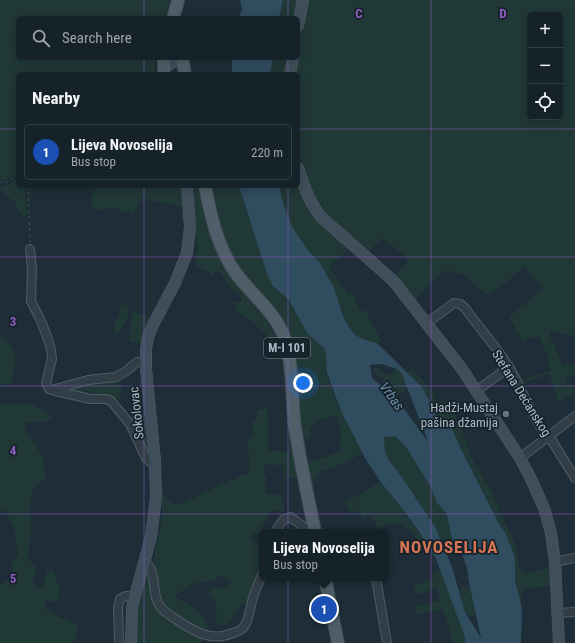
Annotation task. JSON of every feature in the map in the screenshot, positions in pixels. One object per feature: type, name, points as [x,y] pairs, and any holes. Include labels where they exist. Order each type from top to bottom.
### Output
[{"type":"main road","points":[[174,16],[179,0]]},
{"type":"main road","points":[[178,16],[179,0]]},
{"type":"main road","points":[[182,60],[185,72]]},
{"type":"main road","name":"M-I 101","points":[[205,188],[211,217],[223,252],[239,277],[276,322],[286,342],[290,362],[297,442],[314,529]]},
{"type":"main road","points":[[326,581],[338,643]]},
{"type":"street","points":[[300,17],[304,0]]},
{"type":"street","points":[[164,67],[179,60]]},
{"type":"street","points":[[290,72],[293,60]]},
{"type":"street","points":[[300,174],[311,204],[321,217],[388,276],[427,323],[455,358],[520,458],[544,508],[551,533],[555,562],[559,643]]},
{"type":"street","name":"Sokolovac","points":[[131,643],[131,616],[134,597],[152,537],[156,497],[155,466],[146,361],[147,342],[157,315],[176,283],[187,253],[190,227],[187,188]]},
{"type":"street","points":[[30,248],[32,269],[30,298],[49,342],[52,359],[46,383],[49,389],[91,400],[102,399],[111,401],[130,424],[146,458],[155,466]]},
{"type":"street","name":"Stefana Dečanskog","points":[[427,323],[454,303],[460,304],[465,308],[509,367],[532,412],[575,478]]},
{"type":"street","points":[[52,390],[88,380],[116,377],[137,362],[146,361]]},
{"type":"street","points":[[476,391],[509,367]]},
{"type":"street","points":[[520,458],[575,416]]},
{"type":"street","points":[[277,529],[282,520],[290,517],[306,529]]},
{"type":"street","points":[[555,562],[575,558]]},
{"type":"street","points":[[144,561],[151,569],[160,606],[184,625],[197,633],[208,636],[221,637],[243,628],[260,581]]},
{"type":"street","points":[[377,581],[387,643]]},
{"type":"street","points":[[119,643],[119,602],[120,599],[126,596],[134,597]]},
{"type":"street","points":[[558,613],[575,612]]},
{"type":"path","points":[[0,182],[4,184],[16,175]]},
{"type":"path","points":[[28,188],[30,219],[28,232],[30,248]]},
{"type":"green space","points":[[0,0],[170,0],[166,16],[16,16],[16,60],[156,60],[154,66],[156,72],[16,72],[16,173],[4,182],[0,179]]},
{"type":"green space","points":[[283,0],[575,0],[575,337],[551,330],[549,334],[563,366],[575,362],[575,375],[565,379],[567,386],[574,384],[575,392],[559,401],[549,374],[520,384],[520,381],[551,370],[539,336],[523,341],[509,318],[543,288],[524,267],[505,283],[486,295],[462,273],[459,275],[447,270],[439,275],[414,300],[393,277],[408,261],[400,252],[382,238],[368,253],[325,216],[310,192],[300,159],[300,72],[270,72],[273,60],[300,60],[300,16],[279,16]]},
{"type":"green space","points":[[16,179],[16,188],[26,188],[27,215],[23,217],[17,209],[15,202],[0,190],[0,187]]},
{"type":"green space","points":[[95,188],[183,188],[182,207],[142,199],[133,214],[110,207],[101,211],[94,208],[90,203]]},
{"type":"green space","points":[[193,188],[200,188],[208,224],[278,339],[273,340],[249,319],[234,311],[237,309],[231,302],[235,301],[240,303],[242,300],[241,297],[227,284],[220,272],[215,272],[211,276],[210,273],[195,266],[198,249]]},
{"type":"green space","points":[[210,188],[240,188],[267,274],[273,286],[289,300],[307,333],[325,349],[326,371],[330,384],[362,453],[349,461],[320,472],[310,488],[305,462],[325,457],[342,450],[339,438],[342,436],[338,419],[334,415],[315,422],[310,430],[311,436],[308,439],[301,440],[294,356],[234,262],[222,236]]},
{"type":"green space","points":[[280,188],[300,188],[305,201],[350,248],[329,267],[348,294],[352,293],[360,311],[365,309],[381,340],[377,343],[365,340],[355,335],[348,325],[320,263],[308,250],[293,228],[284,206]]},
{"type":"green space","points":[[121,304],[129,306],[127,320],[119,333],[115,333],[114,323],[119,314]]},
{"type":"green space","points":[[132,312],[152,318],[143,343],[129,341]]},
{"type":"green space","points":[[0,335],[11,346],[15,356],[15,362],[11,383],[0,386]]},
{"type":"green space","points":[[377,368],[386,375],[397,369],[402,374],[408,390],[395,396],[390,388],[384,384],[384,377],[379,378],[373,370]]},
{"type":"green space","points":[[412,368],[432,391],[438,404],[444,401],[455,414],[472,458],[491,491],[516,546],[519,567],[526,573],[552,567],[553,585],[523,590],[521,604],[515,580],[515,559],[506,534],[498,522],[449,422],[440,421],[422,387],[407,372]]},
{"type":"green space","points":[[119,380],[122,387],[120,400],[86,391],[55,393],[86,384]]},
{"type":"green space","points":[[28,403],[49,413],[51,416],[51,421],[25,423],[26,430],[42,456],[46,477],[32,491],[30,509],[31,533],[28,554],[30,561],[36,567],[33,581],[36,588],[43,586],[47,571],[53,571],[58,586],[59,594],[57,602],[46,601],[44,607],[55,615],[76,625],[78,631],[73,643],[0,643],[0,584],[9,579],[14,573],[11,563],[18,554],[14,526],[4,510],[0,511],[0,405]]},
{"type":"green space","points":[[267,408],[269,450],[288,452],[289,446],[295,446],[301,477],[283,479],[284,466],[265,464],[264,474],[266,477],[266,494],[281,495],[285,511],[270,511],[262,529],[259,529],[259,538],[256,533],[249,539],[254,540],[259,548],[259,576],[248,603],[242,605],[229,623],[217,626],[217,613],[215,609],[216,603],[209,595],[210,590],[225,587],[231,582],[220,575],[214,581],[190,584],[189,588],[175,594],[176,597],[200,612],[208,627],[205,632],[199,630],[166,607],[161,600],[157,574],[153,562],[162,518],[162,493],[172,504],[183,503],[242,475],[249,474],[248,438],[253,437],[253,420],[257,419],[257,410]]},
{"type":"green space","points":[[148,421],[149,451],[145,447],[135,424]]},
{"type":"green space","points":[[395,436],[406,447],[430,486],[437,503],[447,515],[452,539],[441,540],[436,528],[388,459],[385,451],[384,437]]},
{"type":"green space","points":[[380,482],[402,508],[425,541],[421,543],[409,530],[397,523],[391,523],[378,529],[370,515],[363,520],[357,510],[351,513],[345,502]]},
{"type":"green space","points":[[441,570],[465,637],[465,643],[452,643],[449,628],[442,609],[416,615],[414,607],[440,600],[437,588],[415,595],[413,586],[434,578],[434,575]]},
{"type":"green space","points":[[147,571],[156,604],[199,636],[202,640],[201,643],[136,643],[138,610]]},
{"type":"green space","points":[[464,586],[470,589],[476,614],[472,617],[465,612],[459,590]]},
{"type":"water","points":[[240,0],[283,0],[279,16],[240,16],[242,9]]},
{"type":"water","points":[[232,60],[273,60],[270,72],[232,72]]},
{"type":"water","name":"Vrbas","points":[[240,188],[280,188],[284,206],[293,228],[308,250],[320,263],[334,288],[343,316],[355,335],[365,340],[377,343],[422,387],[440,421],[449,422],[498,522],[506,534],[513,552],[515,559],[515,580],[522,614],[521,643],[465,643],[465,637],[436,559],[418,530],[383,485],[366,460],[341,411],[327,373],[325,349],[307,333],[289,300],[273,286],[267,274]],"holes":[[[381,364],[397,369],[402,374],[428,442],[391,391],[383,387],[372,378],[370,365]],[[395,436],[406,447],[430,486],[437,503],[447,515],[452,539],[462,554],[467,568],[481,638],[465,612],[452,567],[436,528],[388,459],[385,451],[384,437]]]},
{"type":"place","name":"Hadži-Mustaj pašina džamija","points":[[506,414]]},
{"type":"place","name":"Lijeva Novoselija","points":[[324,609]]},
{"type":"district","name":"NOVOSELIJA","points":[[449,547]]}]
